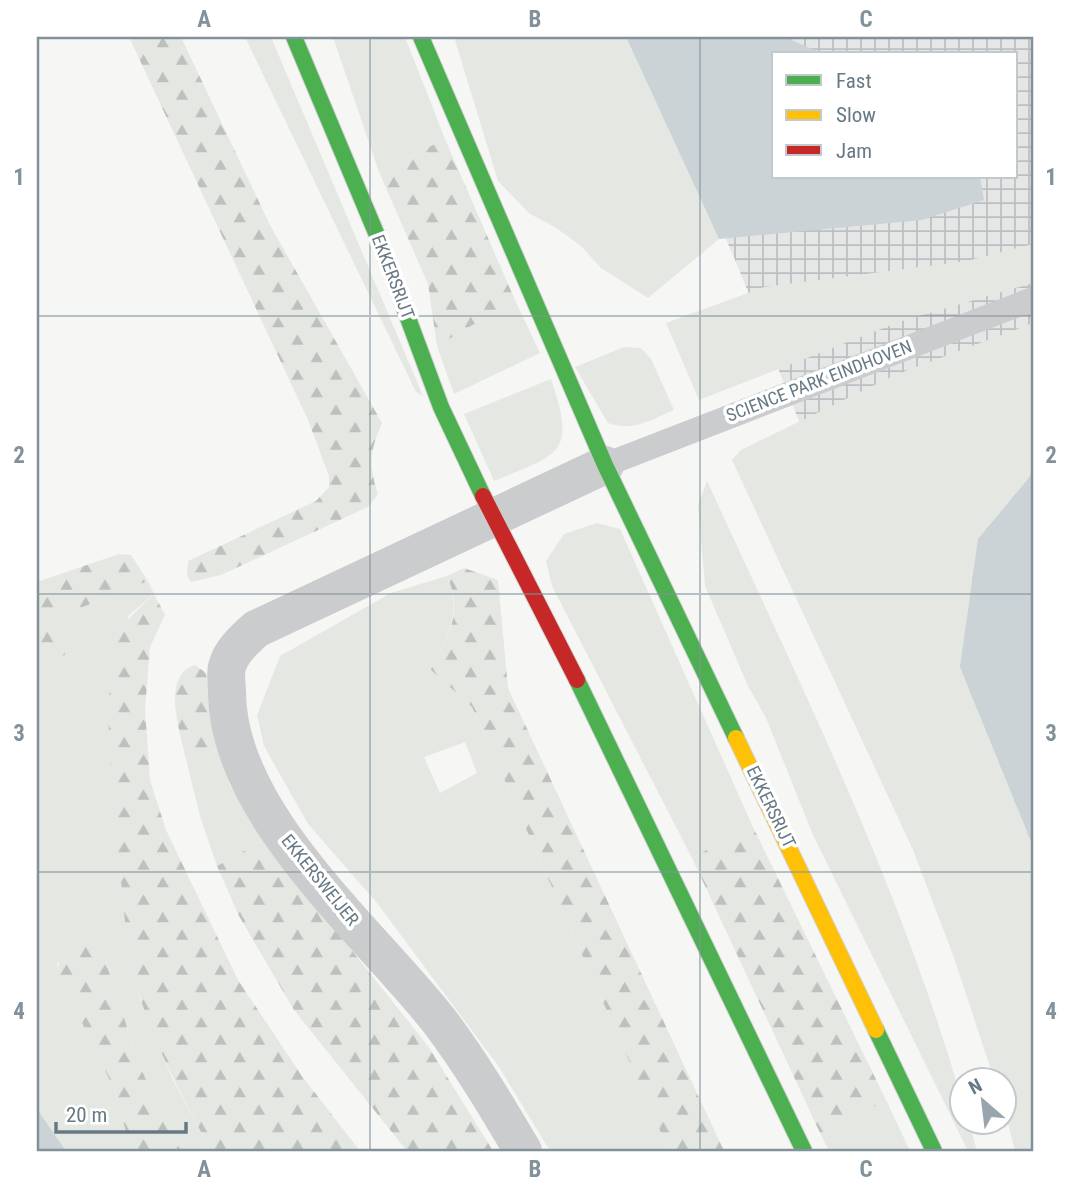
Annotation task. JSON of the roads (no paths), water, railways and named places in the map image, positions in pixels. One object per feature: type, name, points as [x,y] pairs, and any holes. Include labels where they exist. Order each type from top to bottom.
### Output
[{"type":"main road","name":"EKKERSRIJT","points":[[294,37],[379,240],[441,407],[493,517],[561,647],[804,1151]]},
{"type":"main road","name":"EKKERSRIJT","points":[[421,37],[605,465],[934,1151]]},
{"type":"street","points":[[493,517],[605,465]]},
{"type":"street","name":"EKKERSWEIJER","points":[[493,517],[256,629],[238,647],[227,666],[228,715],[244,770],[286,842],[439,1021],[483,1082],[523,1151]]},
{"type":"lane","name":"SCIENCE PARK EINDHOVEN","points":[[605,465],[1033,299]]}]
